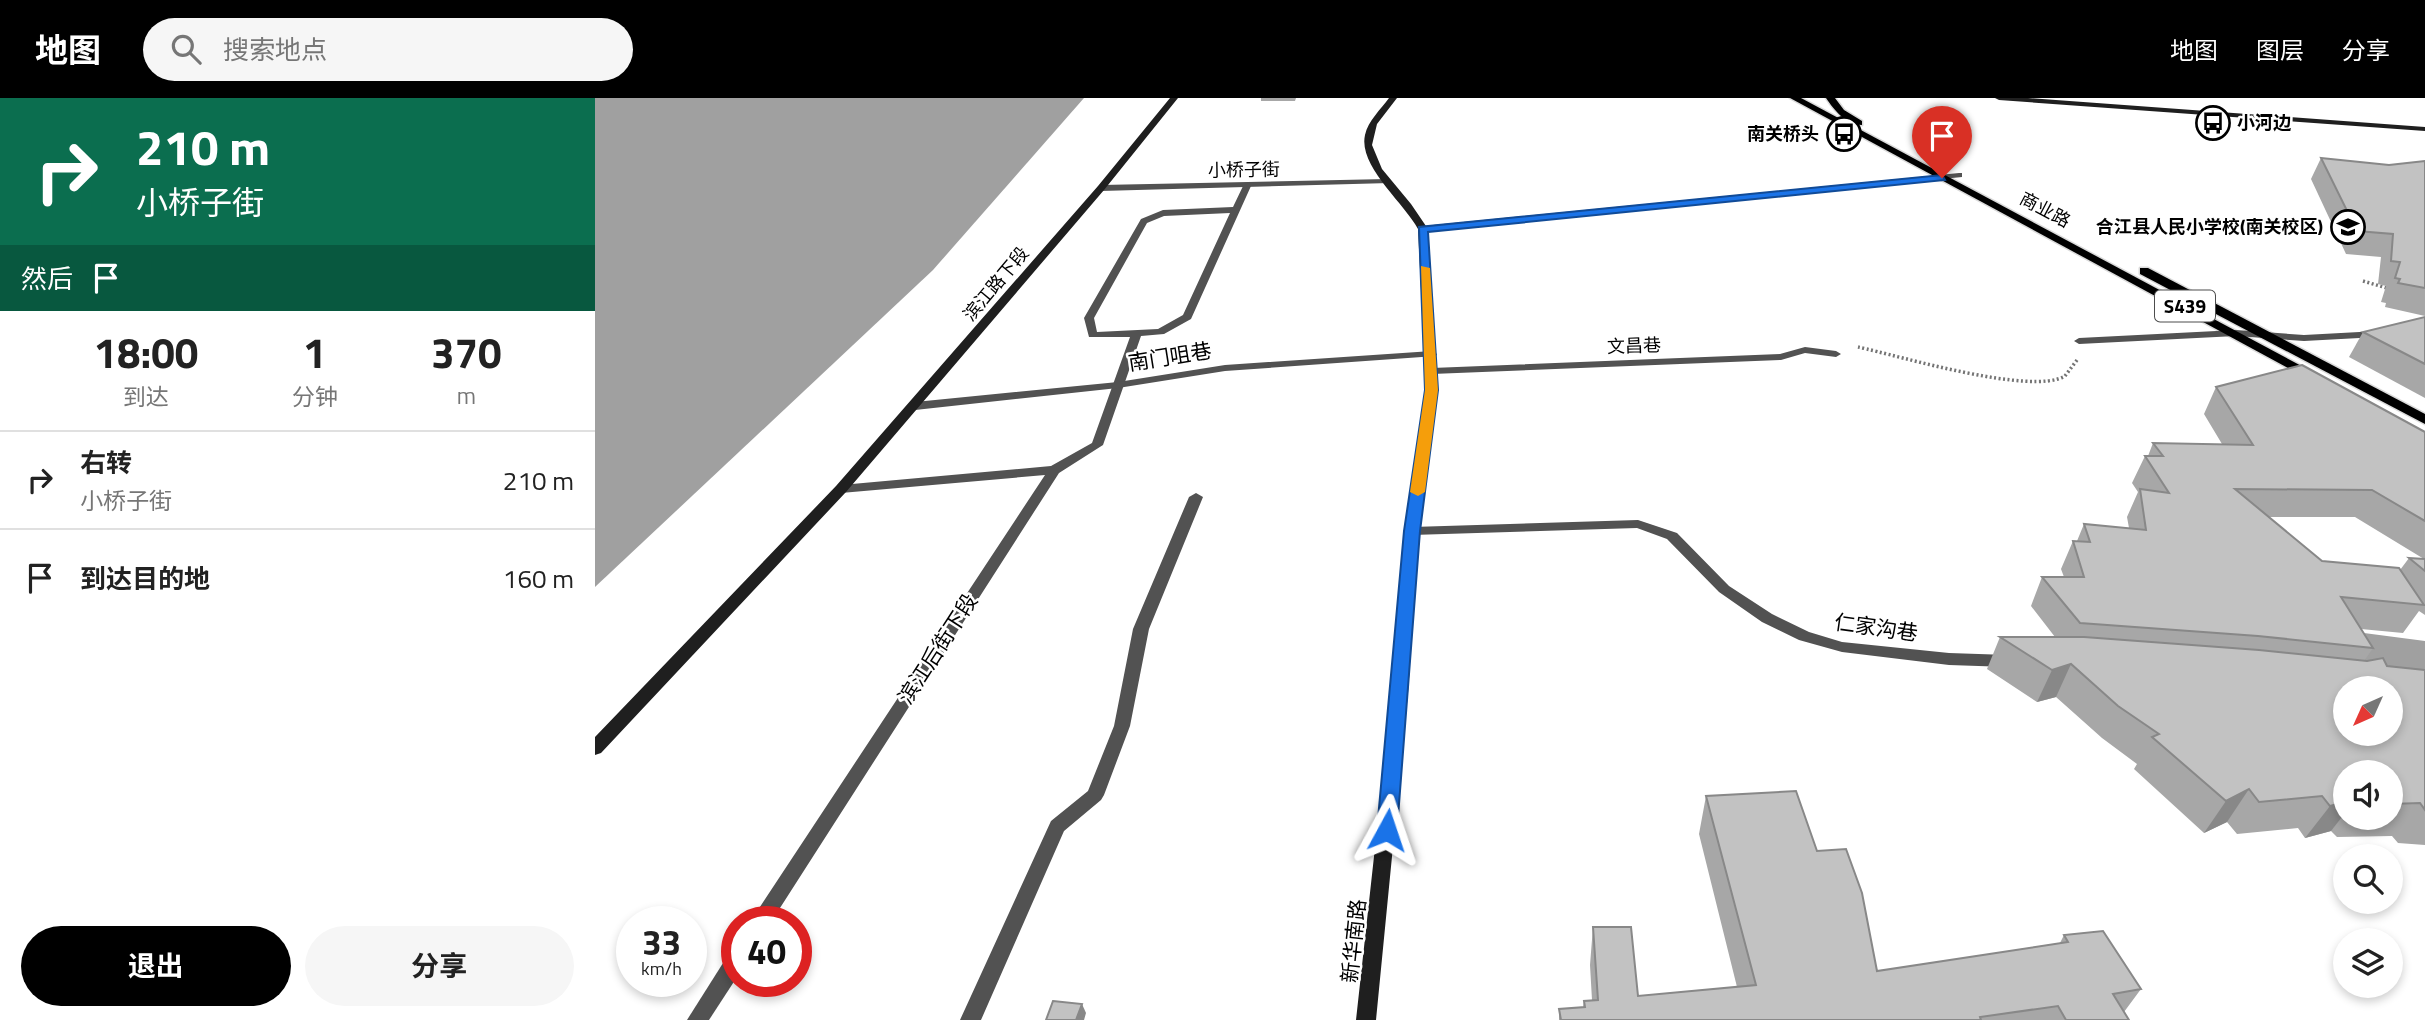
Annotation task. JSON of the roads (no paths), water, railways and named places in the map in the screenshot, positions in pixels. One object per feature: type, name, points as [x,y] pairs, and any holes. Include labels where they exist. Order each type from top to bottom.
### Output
[{"type":"main road","name":"滨江路下段","points":[[595,748],[841,489],[1101,188],[1174,98]]},
{"type":"main road","name":"新华南路","points":[[1366,1020],[1399,706],[1412,531],[1432,371],[1423,229],[1411,207],[1370,159],[1367,144],[1372,127],[1392,98]]},
{"type":"main road","name":"商业路","points":[[1794,98],[2236,333],[2356,400]]},
{"type":"main road","name":"商业路","points":[[1830,98],[1850,118],[2274,338],[2425,420]]},
{"type":"main road","points":[[1999,98],[2425,129]]},
{"type":"street","points":[[1423,229],[1959,175]]},
{"type":"street","name":"小桥子街","points":[[1101,188],[1387,181]]},
{"type":"street","points":[[1234,210],[1163,214],[1144,221],[1089,317],[1093,335],[1160,332],[1187,317],[1247,186]]},
{"type":"street","points":[[2079,341],[2236,333],[2274,338],[2397,333]]},
{"type":"street","name":"滨江后街下段","points":[[770,906],[1054,470],[1097,445],[1136,335]]},
{"type":"street","name":"文昌巷","points":[[1432,371],[1781,357],[1805,351],[1836,354]]},
{"type":"street","name":"南门咀巷","points":[[915,405],[1118,385],[1225,368],[1432,354]]},
{"type":"street","points":[[841,489],[1054,470]]},
{"type":"street","points":[[969,1020],[1057,827],[1095,795],[1122,726],[1141,629],[1196,497]]},
{"type":"street","name":"仁家沟巷","points":[[1412,531],[1638,524],[1672,536],[1724,589],[1767,618],[1804,636],[1842,647],[1901,654],[2020,661]]},
{"type":"street","points":[[697,1020],[721,983]]},
{"type":"place","name":"小河边","points":[[2213,123]]},
{"type":"place","name":"南关桥头","points":[[1844,134]]},
{"type":"place","name":"合江县人民小学校(南关校区)","points":[[2348,227]]}]
